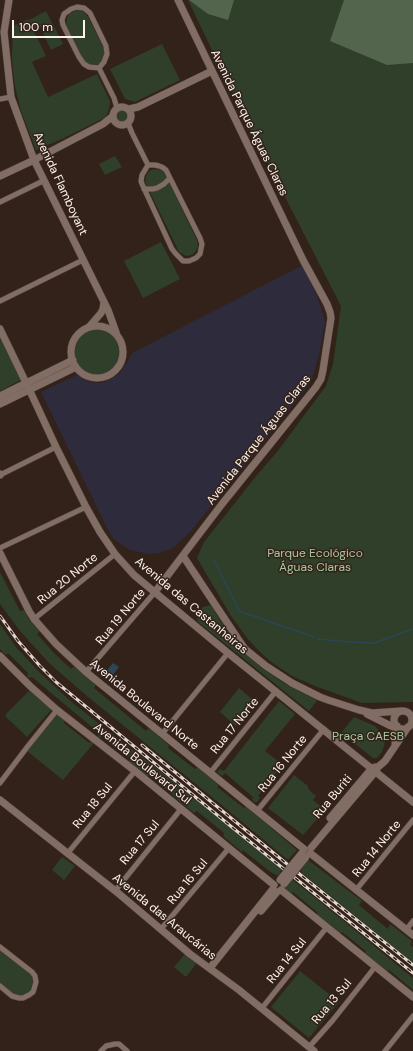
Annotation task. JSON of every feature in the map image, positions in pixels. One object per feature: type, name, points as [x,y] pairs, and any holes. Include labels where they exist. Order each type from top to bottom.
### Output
[{"type":"street","name":"Avenida Flamboyant","points":[[9,0],[2,28],[11,97],[43,181],[108,310],[117,335]]},
{"type":"street","name":"Avenida Parque Águas Claras","points":[[154,592],[316,387],[321,379],[323,370],[331,318],[327,304],[303,260],[178,0]]},
{"type":"street","points":[[71,8],[84,8],[90,13],[102,36],[107,54],[104,62],[99,68],[89,67],[84,64],[79,58],[63,25],[62,20],[64,14],[71,8]]},
{"type":"street","points":[[99,68],[114,98],[125,109],[130,121],[127,124]]},
{"type":"street","points":[[127,124],[118,124],[114,119],[114,112],[138,107],[212,72]]},
{"type":"street","points":[[0,99],[11,97]]},
{"type":"street","points":[[0,176],[114,119]]},
{"type":"street","points":[[127,124],[148,166]]},
{"type":"street","points":[[155,165],[166,170],[170,178],[202,244],[200,254],[196,258],[189,261],[183,261],[176,254],[141,181],[142,175],[148,166],[155,165]]},
{"type":"street","points":[[144,189],[157,188],[170,178]]},
{"type":"street","points":[[0,202],[43,181]]},
{"type":"street","points":[[0,301],[83,260]]},
{"type":"street","points":[[89,327],[99,326],[109,329],[117,335],[121,343],[123,355],[119,367],[106,377],[98,379],[89,377],[82,373],[75,364],[71,354],[72,345],[76,337],[89,327],[101,314],[104,302]]},
{"type":"street","name":"Avenida das Castanheiras","points":[[0,330],[86,507],[100,532],[115,554],[134,575],[154,592],[228,653],[375,769],[413,802]]},
{"type":"street","points":[[0,396],[28,386],[75,364]]},
{"type":"street","points":[[0,404],[28,386]]},
{"type":"street","points":[[0,474],[56,447]]},
{"type":"street","points":[[0,548],[86,507]]},
{"type":"street","name":"Avenida Boulevard Norte","points":[[0,553],[34,619],[56,644],[86,672],[257,812],[413,935]]},
{"type":"street","name":"Rua 20 Norte","points":[[34,619],[115,554]]},
{"type":"street","points":[[183,556],[238,640],[245,649],[266,666],[292,683],[320,697],[359,710],[372,713],[413,709]]},
{"type":"street","name":"Rua 19 Norte","points":[[86,672],[154,592]]},
{"type":"street","points":[[162,734],[228,653]]},
{"type":"street","name":"Avenida Boulevard Sul","points":[[0,656],[57,710],[135,771],[229,848],[279,886],[413,997]]},
{"type":"street","name":"Rua 17 Norte","points":[[210,773],[276,691]]},
{"type":"street","points":[[0,783],[57,710]]},
{"type":"street","points":[[359,710],[391,726],[402,728],[411,723],[412,720],[410,714],[403,711],[396,714],[394,721],[397,726]]},
{"type":"street","name":"Rua Buriti","points":[[211,969],[306,851],[375,769],[385,761],[411,723]]},
{"type":"street","name":"Rua Buriti","points":[[395,746],[397,726]]},
{"type":"street","name":"Rua 16 Norte","points":[[257,812],[324,729]]},
{"type":"street","name":"Rua 18 Sul","points":[[68,854],[135,771]]},
{"type":"street","name":"Avenida das Araucárias","points":[[0,800],[262,1008],[309,1050]]},
{"type":"street","name":"Rua 17 Sul","points":[[115,891],[182,809]]},
{"type":"street","name":"Rua 14 Norte","points":[[356,890],[413,820]]},
{"type":"street","name":"Rua 16 Sul","points":[[161,929],[229,848]]},
{"type":"street","points":[[406,930],[413,921]]},
{"type":"street","name":"Rua 14 Sul","points":[[262,1008],[328,927]]},
{"type":"street","points":[[0,947],[32,972],[35,976],[36,982],[33,992],[23,998],[12,996],[0,986]]},
{"type":"street","name":"Rua 13 Sul","points":[[309,1050],[375,967]]},
{"type":"street","points":[[385,1051],[413,1016]]},
{"type":"street","points":[[101,1051],[106,1046],[118,1044],[127,1051]]},
{"type":"shaded area","points":[[303,265],[316,293],[325,322],[319,354],[312,379],[304,391],[191,531],[173,548],[159,553],[150,554],[130,550],[122,545],[113,538],[106,526],[41,392],[77,375],[89,382],[101,383],[108,381],[119,374],[132,353]]},
{"type":"green space","name":"Parque Ecológico Águas Claras","points":[[188,0],[413,0],[413,702],[362,703],[292,676],[270,661],[248,639],[231,616],[197,558],[204,542],[277,452],[326,386],[333,364],[341,306],[245,119]]},
{"type":"green space","points":[[189,0],[234,0],[228,20],[208,14]]},
{"type":"green space","points":[[344,0],[413,0],[413,63],[387,65],[330,41]]},
{"type":"green space","points":[[77,10],[84,12],[88,17],[105,51],[103,60],[99,64],[93,66],[85,63],[66,25],[69,14]]},
{"type":"green space","points":[[46,11],[63,44],[51,50],[40,26],[34,29],[29,20]]},
{"type":"green space","points":[[28,19],[46,56],[32,62],[48,97],[97,74],[110,101],[107,115],[104,118],[36,150],[21,111],[15,86],[12,56],[13,26]]},
{"type":"green space","points":[[162,44],[180,80],[135,102],[125,99],[110,69]]},
{"type":"green space","points":[[124,108],[130,110],[132,116],[130,122],[124,124],[118,122],[116,116],[118,110]]},
{"type":"green space","points":[[115,156],[122,167],[105,175],[99,164]]},
{"type":"green space","points":[[154,169],[161,170],[165,174],[197,240],[198,247],[192,255],[186,256],[179,252],[145,182],[149,171]]},
{"type":"green space","points":[[161,242],[180,279],[143,298],[124,261]]},
{"type":"green space","points":[[97,328],[106,330],[117,339],[122,353],[120,362],[111,373],[97,378],[88,376],[77,367],[72,353],[74,344],[83,333]]},
{"type":"green space","points":[[0,338],[21,380],[0,391]]},
{"type":"green space","points":[[0,572],[20,611],[24,610],[30,621],[40,631],[37,634],[54,653],[71,669],[74,666],[96,685],[94,688],[146,731],[149,728],[169,745],[168,748],[195,769],[197,767],[219,785],[217,787],[244,808],[246,806],[297,850],[288,860],[88,697],[49,663],[20,631],[0,604]]},
{"type":"green space","points":[[211,605],[219,619],[244,653],[285,684],[318,699],[309,711],[198,622],[197,615],[203,607]]},
{"type":"green space","points":[[0,624],[16,647],[40,673],[74,704],[226,823],[282,869],[278,876],[269,871],[243,850],[242,852],[223,836],[224,833],[197,811],[194,813],[149,775],[147,777],[129,761],[130,758],[102,736],[100,738],[98,736],[99,733],[32,677],[29,678],[27,676],[28,673],[8,653],[6,655],[0,649]]},
{"type":"green space","points":[[239,688],[253,700],[256,697],[258,699],[236,726],[220,712]]},
{"type":"green space","points":[[29,691],[33,692],[52,709],[27,737],[6,717],[6,714]]},
{"type":"green space","points":[[279,701],[295,714],[265,751],[283,765],[258,796],[260,798],[257,802],[254,802],[252,800],[253,797],[225,773],[222,776],[217,772],[220,769],[224,771]]},
{"type":"green space","points":[[57,713],[65,719],[64,723],[89,743],[91,741],[94,743],[63,780],[27,751]]},
{"type":"green space","name":"Praça CAESB","points":[[354,717],[375,726],[385,740],[382,752],[377,758],[373,758],[341,733]]},
{"type":"green space","points":[[294,775],[308,786],[308,789],[316,796],[313,800],[325,810],[303,835],[268,808]]},
{"type":"green space","points":[[62,857],[75,866],[64,880],[52,870]]},
{"type":"green space","points":[[308,860],[362,901],[359,905],[388,929],[390,924],[412,941],[410,945],[413,947],[413,963],[302,873],[301,870]]},
{"type":"green space","points":[[293,880],[413,978],[413,990],[389,970],[387,972],[364,954],[366,951],[342,932],[340,934],[316,915],[318,913],[293,892],[290,895],[285,889],[285,886]]},
{"type":"green space","points":[[0,947],[35,976],[33,992],[19,998],[0,986]]},
{"type":"green space","points":[[184,955],[195,961],[196,964],[186,977],[174,967]]},
{"type":"green space","points":[[300,971],[339,1002],[309,1038],[271,1007]]},
{"type":"water","points":[[113,663],[119,667],[109,680],[103,675]]},
{"type":"waterway","points":[[214,560],[239,611],[314,637]]},
{"type":"waterway","points":[[318,639],[374,643],[413,629]]},
{"type":"railway","points":[[0,616],[18,641],[56,682],[233,828],[413,973]]},
{"type":"railway","points":[[142,745],[413,965]]}]
